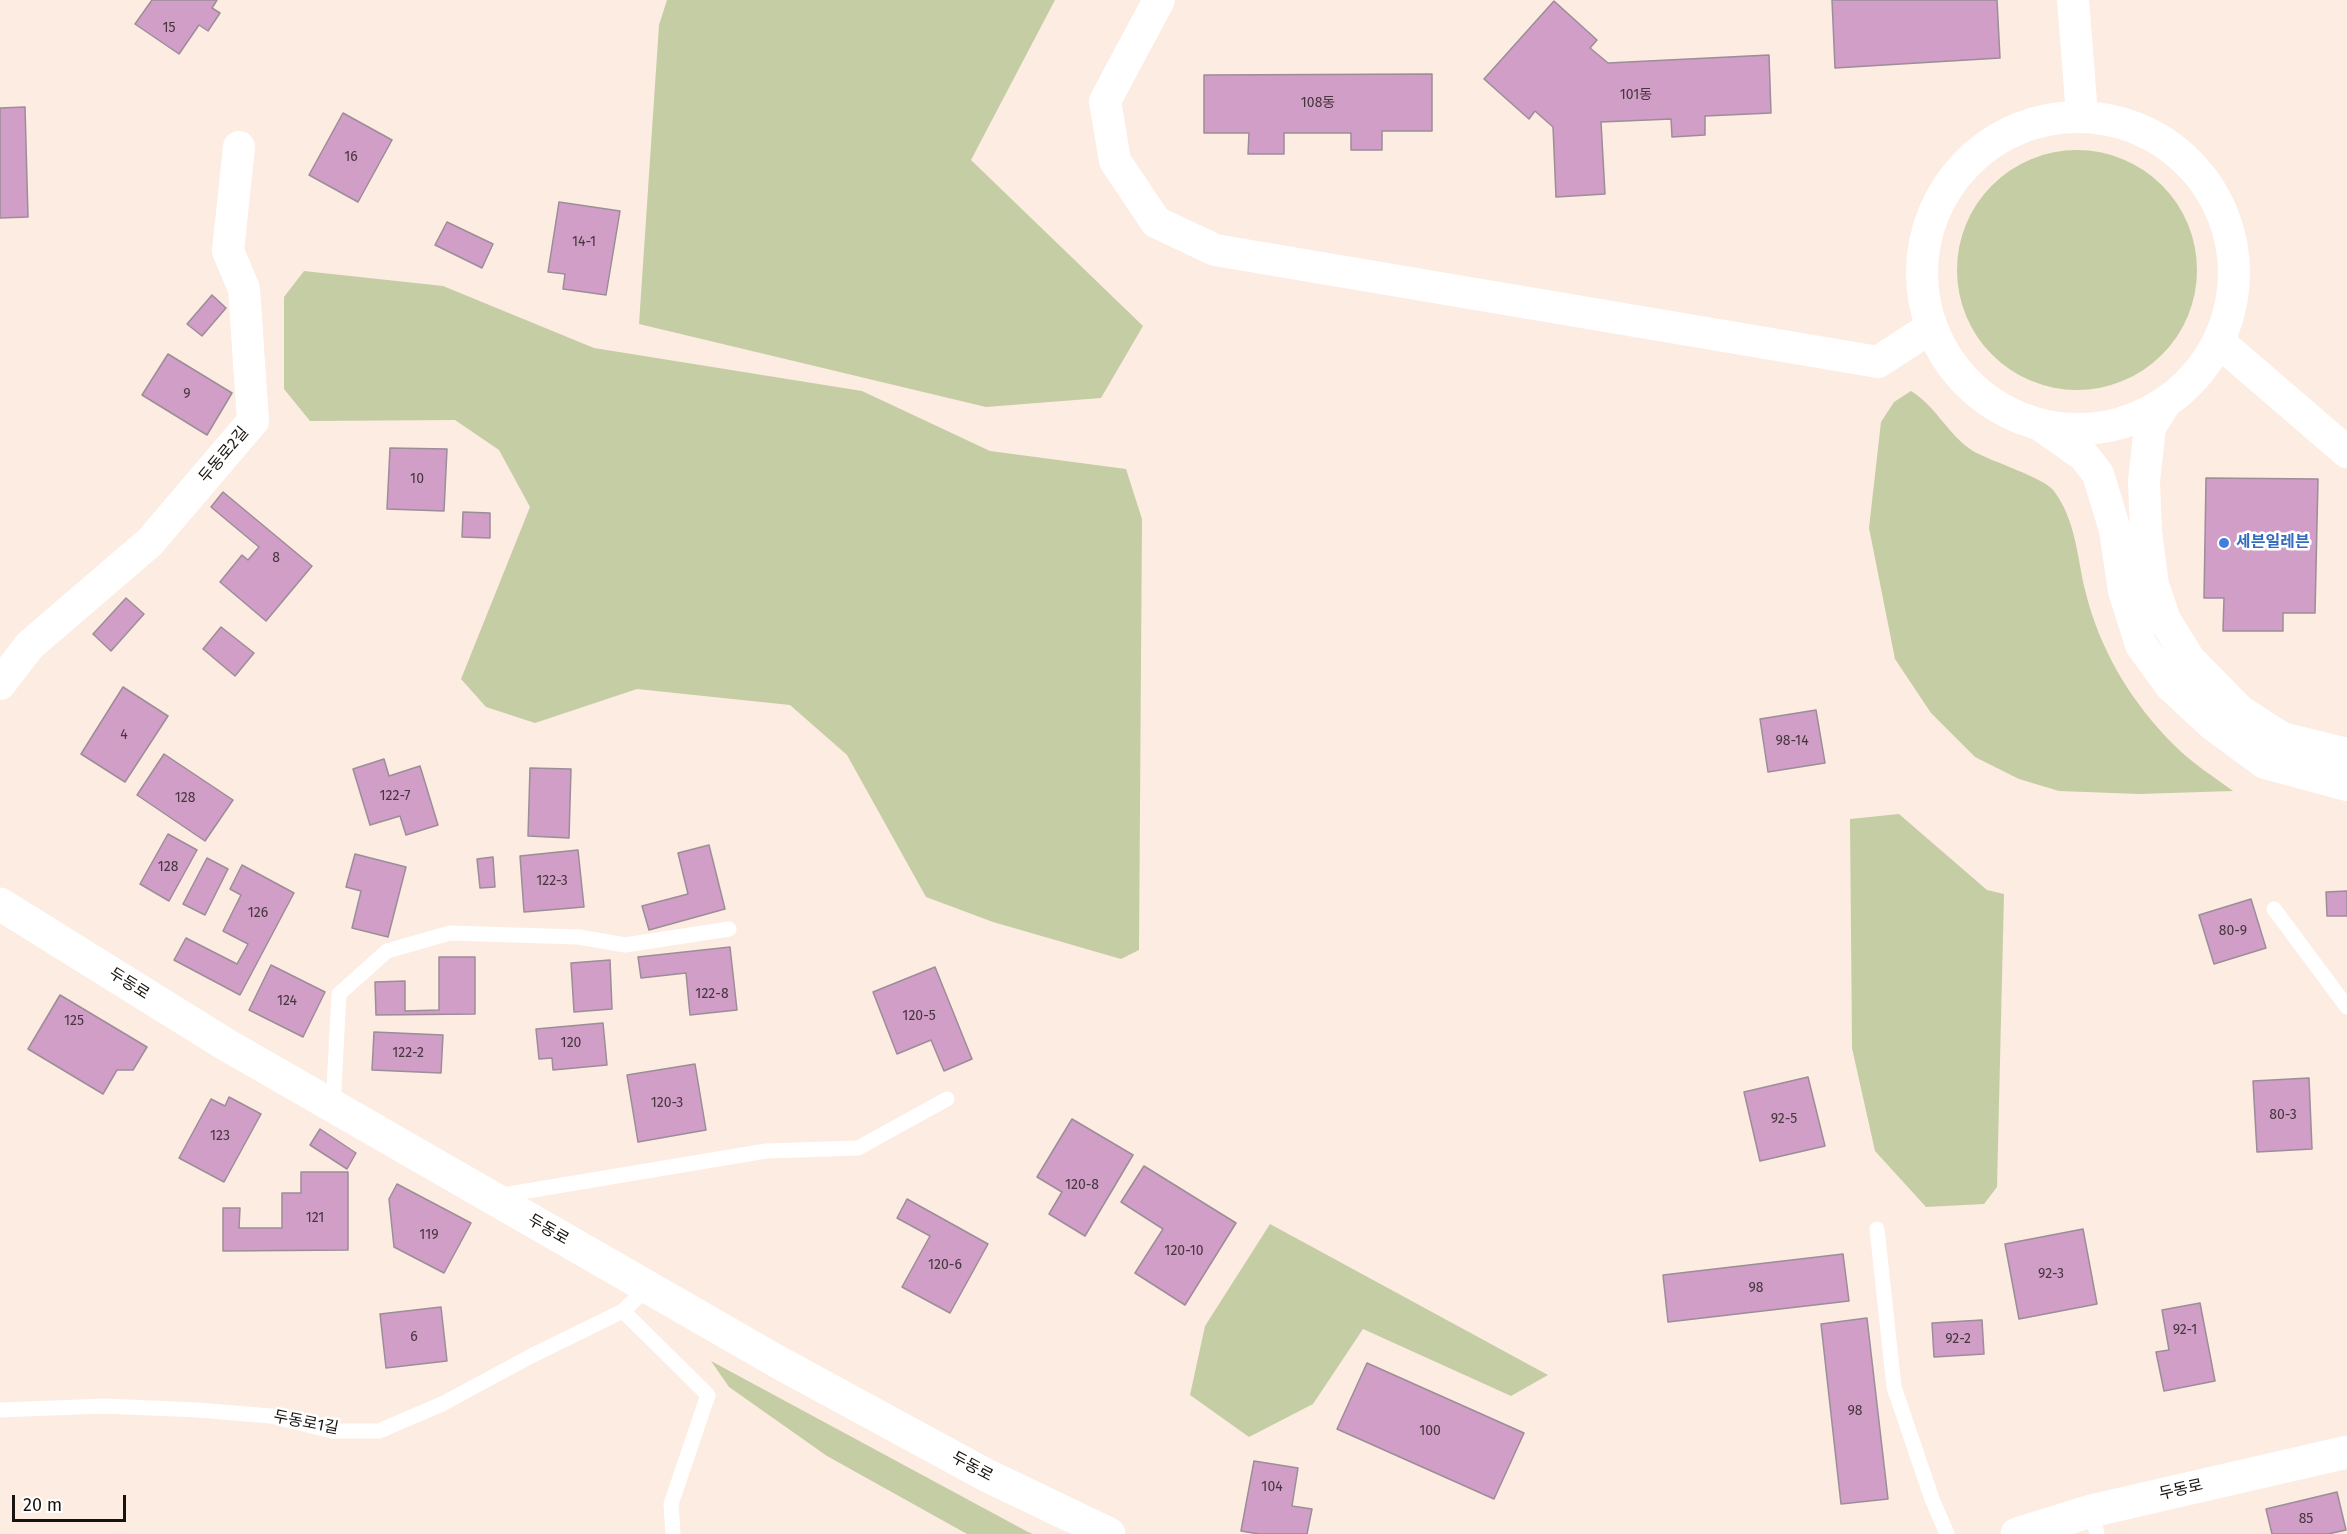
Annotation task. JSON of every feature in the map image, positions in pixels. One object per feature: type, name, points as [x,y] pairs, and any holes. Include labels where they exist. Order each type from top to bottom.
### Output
[{"type":"street","points":[[1159,0],[1105,101],[1115,161],[1156,222],[1215,250],[1878,362],[1930,328]]},
{"type":"street","points":[[2073,0],[2082,115]]},
{"type":"street","points":[[2043,426],[2085,430],[2117,424],[2127,422],[2166,402],[2197,376],[2219,342],[2235,292],[2232,239],[2213,190],[2179,151],[2133,125],[2082,115],[2031,122],[1985,146],[1950,182],[1927,227],[1920,278],[1930,328],[1956,373],[1995,407],[2043,426],[2084,456],[2098,474],[2115,530],[2124,591],[2141,645],[2171,687],[2212,724],[2265,763],[2347,785]]},
{"type":"street","name":"두동로2길","points":[[0,684],[30,645],[150,542],[253,421],[244,290],[228,251],[239,147]]},
{"type":"street","points":[[2219,342],[2347,452]]},
{"type":"street","points":[[2166,402],[2150,427],[2144,481],[2146,532],[2153,585],[2165,621],[2189,659],[2240,711],[2282,738],[2347,754]]},
{"type":"street","name":"두동로","points":[[0,903],[225,1044],[778,1362],[986,1475],[1109,1534]]},
{"type":"street","name":"두동로","points":[[2094,1528],[2347,1452]]},
{"type":"street","name":"두동로","points":[[2017,1534],[2094,1528],[2347,1471]]},
{"type":"lane","points":[[2274,909],[2347,1007]]},
{"type":"lane","points":[[333,1106],[339,994],[387,951],[450,933],[579,937],[625,945],[729,929]]},
{"type":"lane","points":[[491,1197],[766,1151],[858,1148],[947,1099]]},
{"type":"lane","points":[[1877,1229],[1894,1388],[1932,1499],[1947,1534]]},
{"type":"lane","name":"두동로1길","points":[[0,1410],[104,1406],[198,1410],[271,1416],[332,1431],[379,1431],[442,1404],[533,1355],[623,1311],[648,1287]]},
{"type":"lane","points":[[623,1311],[708,1395],[671,1504],[673,1534]]},
{"type":"green space","points":[[667,0],[1055,0],[971,160],[1143,326],[1101,398],[986,407],[639,324],[659,25]]},
{"type":"green space","points":[[2065,150],[2089,150],[2112,155],[2134,164],[2162,185],[2177,203],[2188,224],[2195,247],[2197,270],[2195,293],[2188,316],[2177,337],[2162,355],[2134,376],[2112,385],[2089,390],[2065,390],[2042,385],[2020,376],[2001,363],[1984,346],[1971,327],[1962,305],[1957,282],[1957,258],[1962,235],[1971,213],[1984,194],[2001,177],[2020,164],[2042,155]]},
{"type":"green space","points":[[304,271],[443,286],[594,348],[862,391],[990,451],[1126,469],[1142,519],[1139,950],[1121,959],[993,922],[926,897],[847,755],[790,705],[637,689],[535,723],[486,707],[461,679],[530,507],[499,450],[455,420],[310,421],[284,389],[284,297]]},
{"type":"green space","points":[[1911,391],[1928,404],[1956,437],[1973,451],[2040,481],[2054,491],[2067,514],[2071,527],[2091,612],[2108,655],[2119,674],[2144,712],[2175,746],[2233,791],[2139,794],[2059,791],[2019,779],[1975,757],[1931,713],[1895,659],[1869,528],[1881,422],[1894,402]]},
{"type":"green space","points":[[1899,814],[1987,890],[2004,894],[1997,1187],[1984,1204],[1926,1207],[1875,1151],[1852,1048],[1850,819]]},
{"type":"green space","points":[[1270,1224],[1548,1375],[1511,1396],[1363,1329],[1313,1404],[1249,1437],[1190,1395],[1205,1326]]},
{"type":"green space","points":[[711,1361],[1033,1534],[967,1534],[827,1456],[729,1387]]},
{"type":"building","points":[[152,0],[217,0],[212,8],[220,13],[208,31],[199,25],[179,54],[135,24]]},
{"type":"building","points":[[1832,0],[1997,0],[2000,58],[1835,68]]},
{"type":"building","points":[[1554,1],[1597,40],[1590,48],[1608,63],[1769,55],[1771,113],[1705,116],[1705,135],[1672,137],[1671,119],[1601,122],[1605,194],[1556,197],[1553,127],[1535,111],[1529,119],[1484,79]]},
{"type":"building","points":[[1432,74],[1432,131],[1382,131],[1382,150],[1351,150],[1351,133],[1284,133],[1284,154],[1248,154],[1249,133],[1204,133],[1204,75]]},
{"type":"building","points":[[25,107],[28,217],[0,218],[0,108]]},
{"type":"building","points":[[343,113],[392,140],[358,202],[309,175]]},
{"type":"building","points":[[559,202],[620,211],[606,295],[563,289],[565,274],[548,272]]},
{"type":"building","points":[[447,222],[493,244],[482,268],[435,245]]},
{"type":"building","points":[[212,295],[226,308],[202,336],[187,324]]},
{"type":"building","points":[[168,354],[232,393],[207,435],[142,395]]},
{"type":"building","points":[[390,448],[447,449],[444,511],[387,509]]},
{"type":"building","points":[[2206,478],[2318,479],[2315,613],[2283,613],[2283,631],[2223,631],[2224,598],[2204,598]]},
{"type":"building","points":[[223,492],[312,566],[266,621],[220,582],[242,555],[248,560],[259,547],[211,507]]},
{"type":"building","points":[[463,512],[490,513],[490,538],[462,537]]},
{"type":"building","points":[[126,598],[144,614],[111,651],[93,634]]},
{"type":"building","points":[[221,627],[254,653],[235,676],[203,649]]},
{"type":"building","points":[[123,687],[168,716],[125,782],[81,754]]},
{"type":"building","points":[[1816,710],[1825,763],[1768,772],[1760,719]]},
{"type":"building","points":[[164,754],[233,800],[205,841],[137,795]]},
{"type":"building","points":[[384,759],[389,776],[420,766],[438,825],[406,835],[400,816],[370,825],[353,769]]},
{"type":"building","points":[[530,768],[571,769],[569,838],[528,836]]},
{"type":"building","points":[[168,834],[197,850],[169,901],[140,884]]},
{"type":"building","points":[[709,845],[725,909],[649,930],[642,906],[688,894],[678,853]]},
{"type":"building","points":[[578,850],[584,907],[524,912],[520,856]]},
{"type":"building","points":[[355,854],[406,867],[388,937],[352,928],[361,891],[346,887]]},
{"type":"building","points":[[493,857],[495,887],[480,888],[477,859]]},
{"type":"building","points":[[207,858],[228,869],[205,915],[183,904]]},
{"type":"building","points":[[242,865],[294,893],[240,995],[174,960],[186,938],[237,964],[248,944],[223,931],[241,895],[230,889]]},
{"type":"building","points":[[2347,891],[2347,916],[2327,916],[2326,892]]},
{"type":"building","points":[[2251,899],[2266,948],[2214,964],[2199,915]]},
{"type":"building","points":[[730,947],[737,1010],[690,1015],[686,973],[641,978],[638,957]]},
{"type":"building","points":[[439,957],[475,957],[475,1014],[376,1015],[375,982],[405,981],[405,1011],[439,1010]]},
{"type":"building","points":[[610,960],[612,1009],[574,1012],[571,963]]},
{"type":"building","points":[[271,965],[325,992],[303,1037],[249,1010]]},
{"type":"building","points":[[935,967],[972,1059],[944,1071],[931,1040],[897,1054],[873,992]]},
{"type":"building","points":[[60,995],[147,1047],[133,1070],[117,1070],[103,1094],[28,1049]]},
{"type":"building","points":[[603,1023],[607,1065],[553,1070],[552,1058],[539,1059],[536,1029]]},
{"type":"building","points":[[374,1032],[443,1035],[441,1073],[372,1070]]},
{"type":"building","points":[[695,1064],[706,1130],[638,1142],[627,1075]]},
{"type":"building","points":[[1808,1077],[1825,1146],[1760,1161],[1744,1092]]},
{"type":"building","points":[[2309,1078],[2312,1149],[2257,1152],[2253,1081]]},
{"type":"building","points":[[229,1097],[261,1114],[224,1182],[179,1158],[211,1099],[225,1106]]},
{"type":"building","points":[[1072,1119],[1133,1155],[1085,1236],[1049,1214],[1062,1192],[1037,1177]]},
{"type":"building","points":[[320,1129],[356,1153],[347,1169],[310,1145]]},
{"type":"building","points":[[1144,1166],[1236,1223],[1185,1305],[1135,1273],[1163,1229],[1121,1202]]},
{"type":"building","points":[[301,1172],[348,1172],[348,1250],[223,1251],[223,1208],[240,1208],[239,1228],[282,1228],[282,1193],[301,1193]]},
{"type":"building","points":[[397,1184],[471,1223],[444,1273],[394,1247],[389,1199]]},
{"type":"building","points":[[907,1199],[988,1244],[950,1313],[902,1287],[930,1236],[897,1218]]},
{"type":"building","points":[[2083,1229],[2097,1304],[2019,1319],[2005,1244]]},
{"type":"building","points":[[1843,1254],[1849,1301],[1668,1322],[1663,1275]]},
{"type":"building","points":[[2200,1303],[2215,1381],[2164,1391],[2156,1352],[2169,1350],[2162,1310]]},
{"type":"building","points":[[441,1307],[447,1361],[386,1368],[380,1314]]},
{"type":"building","points":[[1867,1318],[1888,1499],[1841,1504],[1821,1324]]},
{"type":"building","points":[[1982,1320],[1984,1354],[1934,1357],[1932,1323]]},
{"type":"building","points":[[1367,1363],[1524,1433],[1494,1499],[1337,1429]]},
{"type":"building","points":[[1254,1461],[1298,1468],[1292,1506],[1312,1509],[1307,1534],[1259,1534],[1241,1531]]},
{"type":"building","points":[[2337,1492],[2346,1530],[2328,1534],[2272,1534],[2266,1509]]},
{"type":"place","name":"세븐일레븐","points":[[2224,543]]}]
